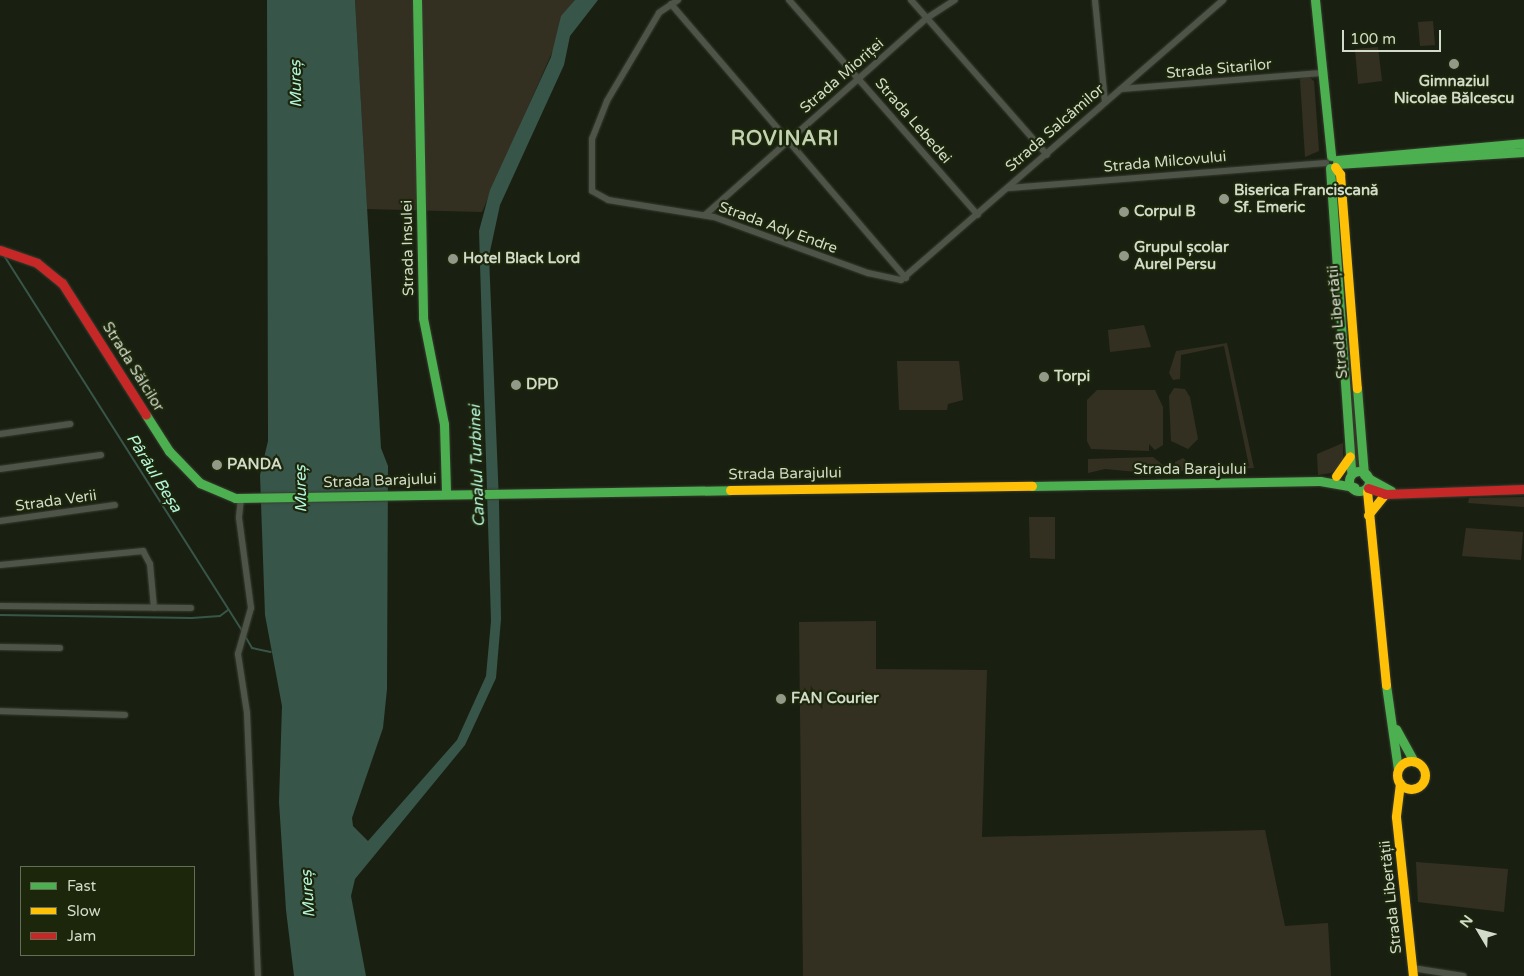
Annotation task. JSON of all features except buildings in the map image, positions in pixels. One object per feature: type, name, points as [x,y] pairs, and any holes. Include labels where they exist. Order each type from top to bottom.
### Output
[{"type":"main road","name":"Strada Insulei","points":[[417,0],[423,318],[444,424],[446,493]]},
{"type":"main road","name":"Strada Libertății","points":[[1315,0],[1321,72],[1333,163],[1352,438],[1350,472],[1362,489]]},
{"type":"main road","points":[[1333,163],[1524,143]]},
{"type":"main road","points":[[1411,156],[1524,152]]},
{"type":"main road","name":"Strada Libertății","points":[[1333,163],[1340,174],[1365,476],[1362,489]]},
{"type":"main road","name":"Strada Sălcilor","points":[[0,250],[24,256],[62,283],[184,468],[209,489],[246,498]]},
{"type":"main road","points":[[1336,476],[1347,465],[1352,438]]},
{"type":"main road","name":"Strada Barajului","points":[[1320,481],[1350,472]]},
{"type":"main road","points":[[1350,472],[1365,476],[1396,492]]},
{"type":"main road","name":"Strada Barajului","points":[[246,498],[506,491],[1320,481],[1385,494]]},
{"type":"main road","points":[[1362,489],[1368,520],[1400,783],[1417,788]]},
{"type":"main road","points":[[1368,520],[1373,504],[1385,494],[1396,492],[1524,489]]},
{"type":"main road","points":[[1393,724],[1414,761],[1425,772],[1417,788],[1405,796],[1396,815]]},
{"type":"main road","points":[[1398,769],[1414,761]]},
{"type":"main road","name":"Strada Libertății","points":[[1400,783],[1396,815],[1413,972]]},
{"type":"street","name":"Strada Ady Endre","points":[[678,0],[659,13],[607,101],[592,139],[590,184],[603,199],[705,215],[885,279],[906,278]]},
{"type":"street","name":"Strada Lebedei","points":[[789,0],[978,215]]},
{"type":"street","points":[[911,0],[1047,155]]},
{"type":"street","name":"Strada Mioriței","points":[[705,215],[927,18],[955,0]]},
{"type":"street","points":[[1095,0],[1105,102]]},
{"type":"street","name":"Strada Salcâmilor","points":[[906,278],[1223,0]]},
{"type":"street","points":[[671,4],[906,278]]},
{"type":"street","name":"Strada Sitarilor","points":[[1120,90],[1321,72]]},
{"type":"street","name":"Strada Milcovului","points":[[1008,188],[1333,163]]},
{"type":"street","points":[[0,434],[70,424]]},
{"type":"street","points":[[0,469],[100,455]]},
{"type":"street","points":[[246,498],[239,518],[251,594],[248,618],[238,646],[247,714],[258,976]]},
{"type":"street","name":"Strada Verii","points":[[0,521],[116,505]]},
{"type":"street","points":[[0,565],[143,551],[150,564],[154,608]]},
{"type":"street","points":[[0,606],[191,608]]},
{"type":"street","points":[[0,647],[60,648]]},
{"type":"street","points":[[0,711],[125,715]]},
{"type":"street","points":[[1413,972],[1463,976]]},
{"type":"shaded area","points":[[355,0],[575,0],[482,212],[367,209]]},
{"type":"shaded area","points":[[1433,21],[1435,45],[1420,46],[1418,22]]},
{"type":"shaded area","points":[[1378,47],[1382,81],[1358,84],[1355,49]]},
{"type":"shaded area","points":[[1309,77],[1314,81],[1319,151],[1305,157],[1300,79]]},
{"type":"shaded area","points":[[1340,174],[1361,472],[1355,469],[1329,176]]},
{"type":"shaded area","points":[[1144,325],[1151,347],[1110,352],[1108,330]]},
{"type":"shaded area","points":[[1227,343],[1254,468],[1174,471],[1175,462],[1183,458],[1196,470],[1249,466],[1224,346],[1181,355],[1180,379],[1173,380],[1169,373],[1176,351]]},
{"type":"shaded area","points":[[897,361],[959,361],[963,400],[948,404],[947,410],[899,410]]},
{"type":"shaded area","points":[[1174,388],[1185,389],[1190,397],[1198,439],[1188,449],[1171,441],[1169,396]]},
{"type":"shaded area","points":[[1097,390],[1155,390],[1163,407],[1163,445],[1155,450],[1149,444],[1149,451],[1091,449],[1087,441],[1087,400]]},
{"type":"shaded area","points":[[1343,443],[1343,464],[1331,473],[1318,475],[1317,454]]},
{"type":"shaded area","points":[[1153,457],[1164,466],[1148,466],[1148,473],[1105,469],[1088,473],[1088,459]]},
{"type":"shaded area","points":[[1524,497],[1524,507],[1468,503],[1469,498]]},
{"type":"shaded area","points":[[1029,517],[1055,517],[1055,559],[1030,558]]},
{"type":"shaded area","points":[[1466,528],[1523,532],[1521,560],[1462,556]]},
{"type":"shaded area","points":[[876,621],[876,669],[987,670],[982,837],[1265,830],[1285,926],[1328,923],[1331,976],[803,976],[799,622]]},
{"type":"shaded area","points":[[1416,862],[1508,869],[1504,912],[1418,902]]},
{"type":"water","name":"Mureș","points":[[267,0],[355,0],[381,448],[388,466],[387,689],[383,728],[352,818],[353,826],[368,841],[457,740],[486,676],[491,621],[479,231],[490,190],[551,57],[561,16],[575,0],[598,0],[570,36],[564,65],[500,205],[489,256],[499,502],[501,619],[496,678],[465,745],[355,879],[351,896],[366,976],[294,976],[286,910],[279,802],[282,706],[265,615],[260,475],[268,441]]},
{"type":"waterway","name":"Pârâul Beșa","points":[[3,254],[243,632]]},
{"type":"waterway","points":[[0,615],[192,618],[220,616],[228,610]]},
{"type":"waterway","name":"Pârâul Beșa","points":[[245,636],[252,648],[271,652]]},
{"type":"traffic: fast","points":[[417,0],[423,318],[444,424],[446,493]]},
{"type":"traffic: fast","points":[[1315,0],[1331,156]]},
{"type":"traffic: fast","points":[[1337,160],[1524,143]]},
{"type":"traffic: fast","points":[[1337,164],[1524,152]]},
{"type":"traffic: fast","points":[[1330,168],[1351,471]]},
{"type":"traffic: fast","points":[[1357,388],[1364,475]]},
{"type":"traffic: fast","points":[[146,415],[169,451],[200,483],[235,498],[730,490]]},
{"type":"traffic: fast","points":[[1359,471],[1366,474],[1369,481],[1366,488],[1359,491],[1352,488],[1349,481],[1352,474],[1359,471]]},
{"type":"traffic: fast","points":[[1366,477],[1391,491]]},
{"type":"traffic: fast","points":[[1032,486],[1320,481],[1354,487]]},
{"type":"traffic: fast","points":[[1386,685],[1398,769]]},
{"type":"traffic: fast","points":[[1396,729],[1414,761]]},
{"type":"traffic: slow","points":[[1335,167],[1340,174],[1357,388]]},
{"type":"traffic: slow","points":[[1336,476],[1350,456]]},
{"type":"traffic: slow","points":[[730,490],[1032,486]]},
{"type":"traffic: slow","points":[[1367,491],[1386,685]]},
{"type":"traffic: slow","points":[[1368,515],[1385,494]]},
{"type":"traffic: slow","points":[[1411,761],[1421,765],[1425,775],[1421,785],[1411,789],[1401,785],[1397,775],[1401,765],[1411,761]]},
{"type":"traffic: slow","points":[[1400,783],[1396,817],[1413,976]]},
{"type":"traffic: jam","points":[[0,250],[37,263],[62,283],[146,415]]},
{"type":"traffic: jam","points":[[1368,488],[1385,494],[1524,489]]},
{"type":"place","name":"Gimnaziul Nicolae Bălcescu","points":[[1454,64]]},
{"type":"place","name":"Biserica Franciscană Sf. Emeric","points":[[1224,199]]},
{"type":"place","name":"Corpul B","points":[[1124,212]]},
{"type":"place","name":"Grupul școlar Aurel Persu","points":[[1124,256]]},
{"type":"place","name":"Hotel Black Lord","points":[[453,259]]},
{"type":"place","name":"Torpi","points":[[1044,377]]},
{"type":"place","name":"DPD","points":[[516,385]]},
{"type":"place","name":"PANDA","points":[[217,465]]},
{"type":"place","name":"FAN Courier","points":[[781,699]]},
{"type":"district","name":"ROVINARI","points":[[785,139]]},
{"type":"water label","name":"Canalul Turbinei","points":[[477,466]]}]
